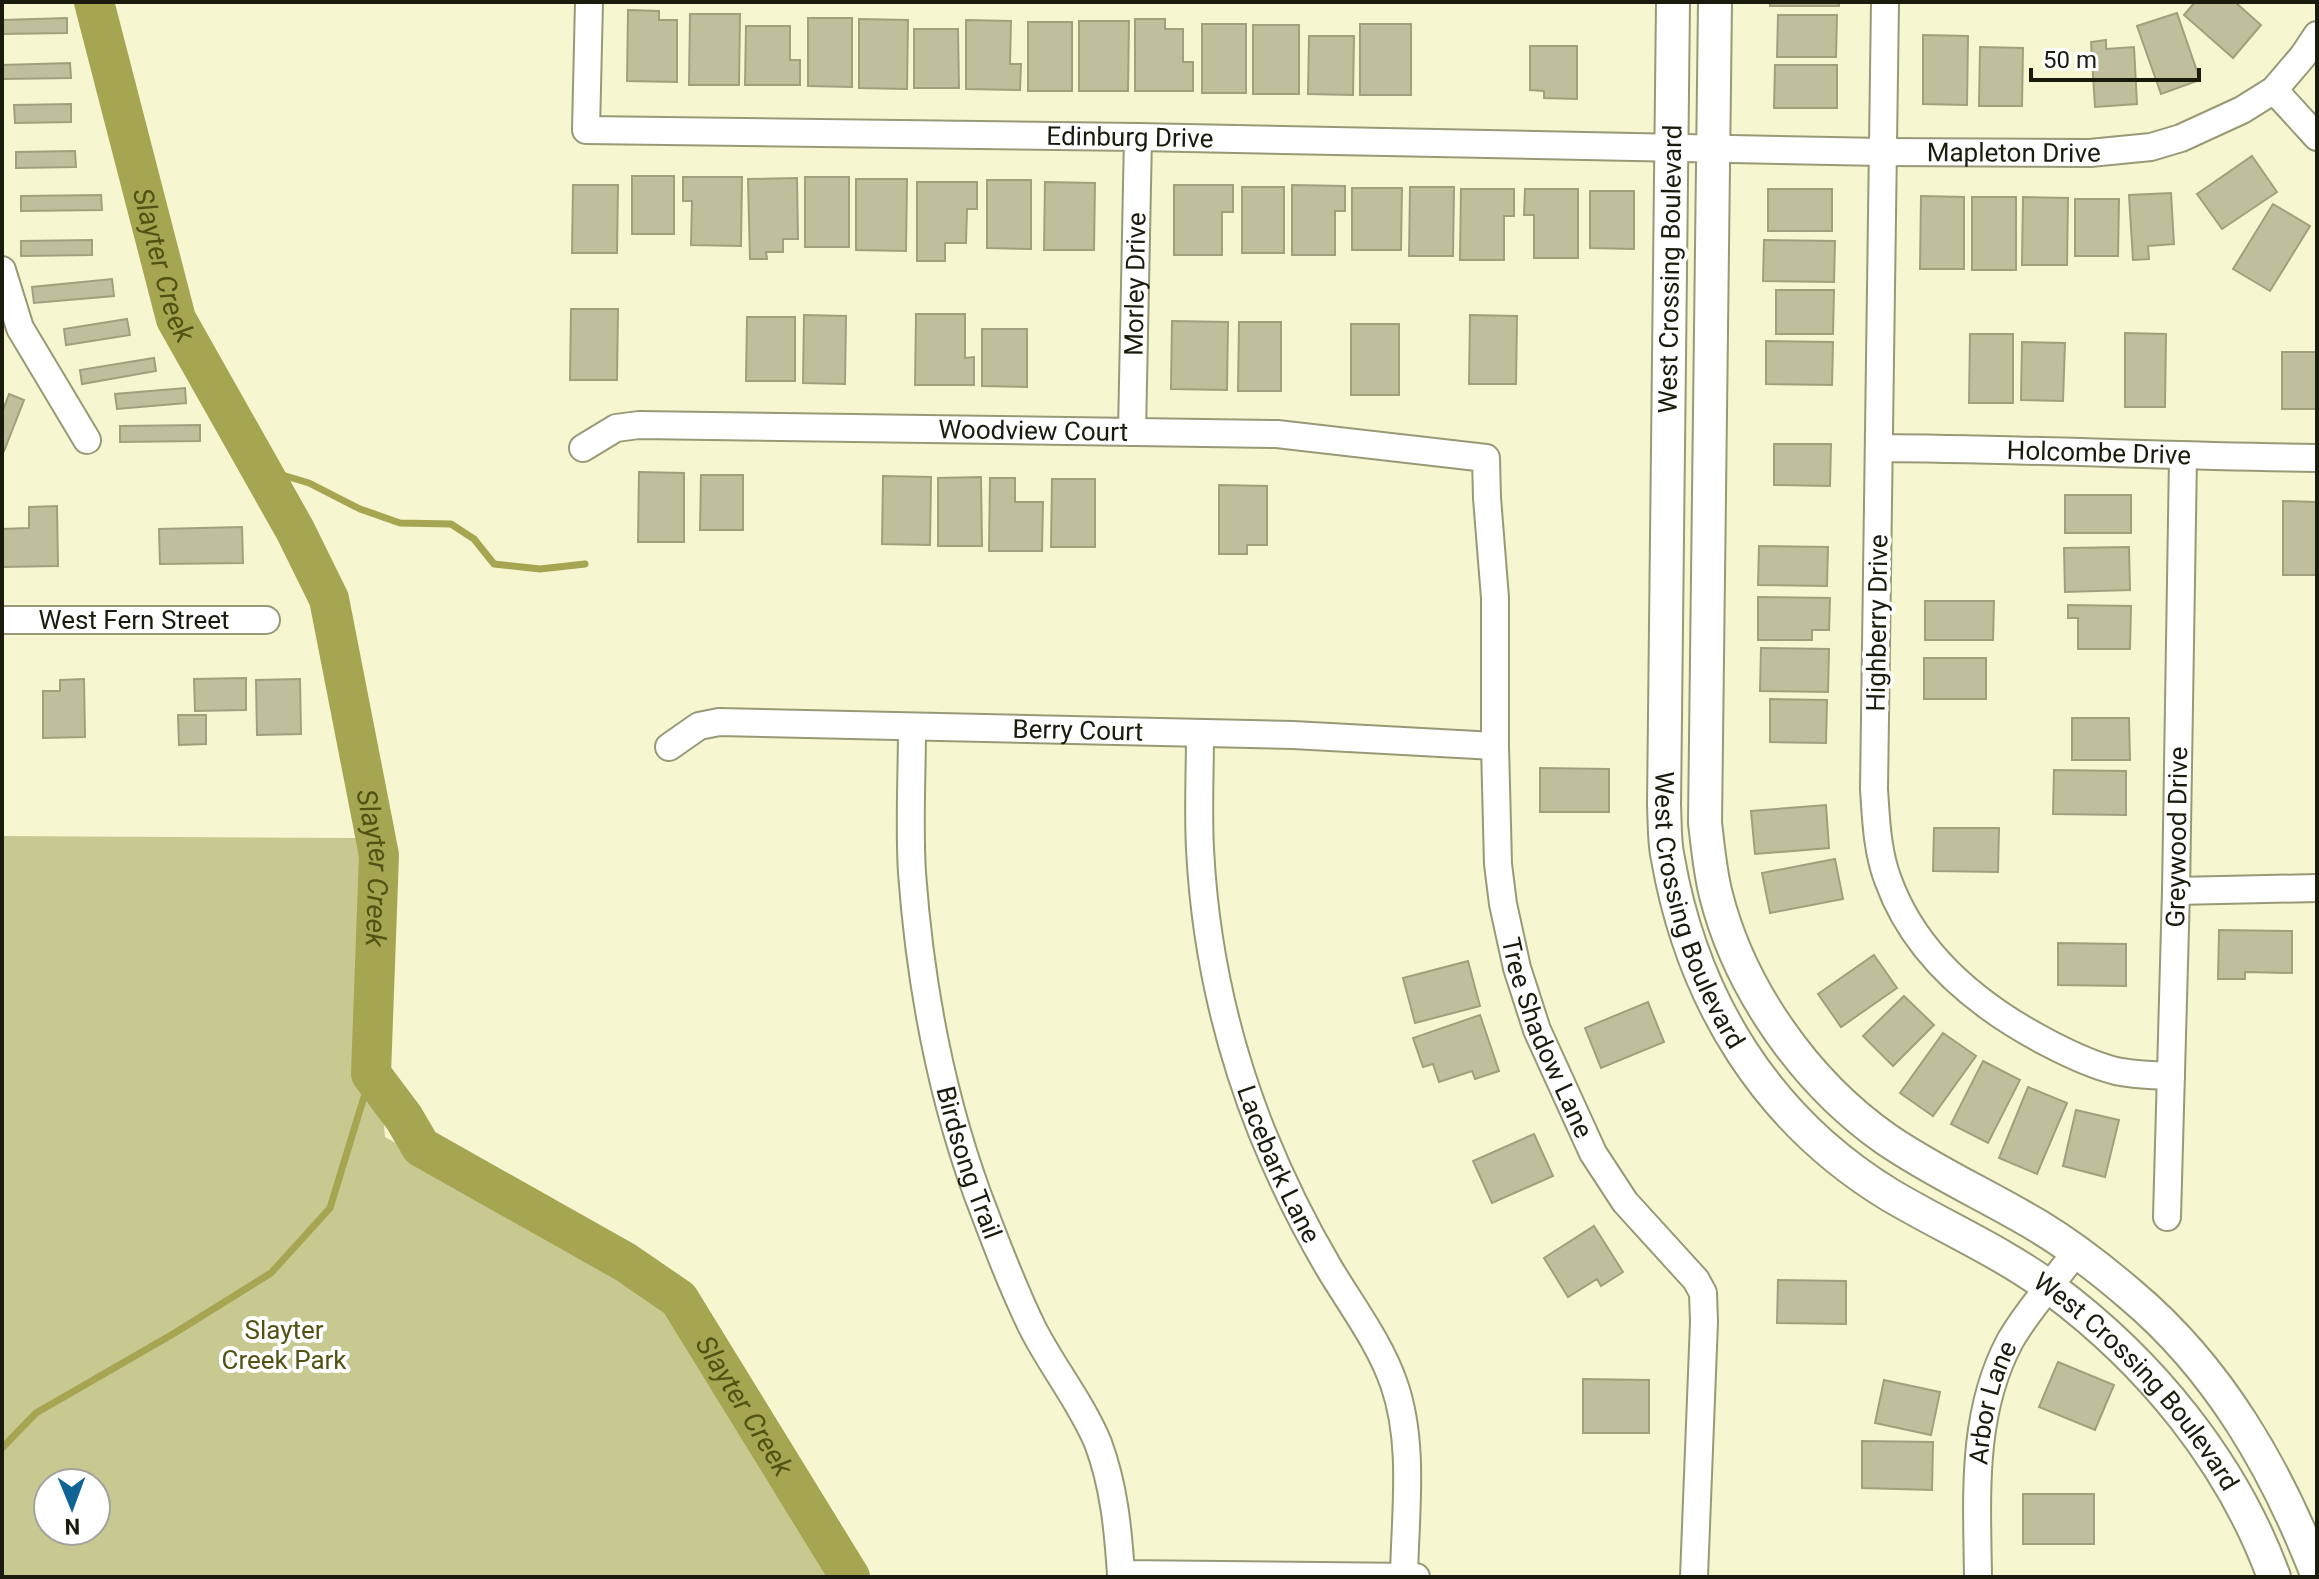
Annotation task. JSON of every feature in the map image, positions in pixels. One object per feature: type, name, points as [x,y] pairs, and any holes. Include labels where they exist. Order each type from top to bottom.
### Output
[{"type":"street","name":"Edinburg Drive","points":[[589,2],[586,130],[1672,146]]},
{"type":"street","name":"West Crossing Boulevard","points":[[1673,2],[1664,805],[1667,856],[1678,908],[1700,976],[1728,1031],[1756,1075],[1794,1121],[1838,1160],[1889,1194],[2050,1287],[2133,1359],[2179,1410],[2218,1465],[2252,1527],[2274,1577]]},
{"type":"street","name":"West Crossing Boulevard","points":[[1715,2],[1705,823],[1716,895],[1726,928],[1740,964],[1760,1001],[1805,1066],[1842,1104],[1886,1139],[1929,1166],[2039,1226],[2132,1296],[2163,1325],[2226,1398],[2274,1477],[2317,1574]]},
{"type":"street","name":"Highberry Drive","points":[[1885,2],[1874,789],[1881,857],[1888,881],[1917,937],[1962,986],[1995,1011],[2073,1056],[2116,1071],[2171,1076]]},
{"type":"street","name":"Mapleton Drive","points":[[1672,146],[1883,152],[2090,153],[2151,147],[2181,138],[2242,110],[2274,90],[2317,35]]},
{"type":"street","points":[[2274,90],[2317,137]]},
{"type":"street","name":"Morley Drive","points":[[1132,432],[1138,137]]},
{"type":"street","points":[[2,270],[11,331],[87,440]]},
{"type":"street","name":"Woodview Court","points":[[583,448],[616,428],[628,426],[1247,433],[1315,437],[1486,458]]},
{"type":"street","name":"Holcombe Drive","points":[[1879,448],[2317,458]]},
{"type":"street","name":"Greywood Drive","points":[[2167,1217],[2183,457]]},
{"type":"street","name":"Tree Shadow Lane","points":[[1486,458],[1495,598],[1496,833],[1503,904],[1517,968],[1537,1030],[1580,1127],[1607,1176],[1645,1226],[1696,1280],[1703,1293],[1694,1577]]},
{"type":"street","name":"West Fern Street","points":[[2,620],[266,620]]},
{"type":"street","name":"Berry Court","points":[[669,747],[699,726],[719,722],[1345,737],[1495,746]]},
{"type":"street","name":"Birdsong Trail","points":[[912,727],[912,872],[930,1018],[950,1105],[977,1192],[1022,1304],[1097,1442],[1116,1511],[1121,1574],[1404,1577]]},
{"type":"street","name":"Lacebark Lane","points":[[1200,734],[1202,880],[1210,948],[1224,1012],[1248,1094],[1282,1179],[1307,1229],[1374,1342],[1394,1384],[1401,1408],[1406,1464],[1404,1577]]},
{"type":"street","points":[[2176,891],[2317,888]]},
{"type":"street","name":"Arbor Lane","points":[[1978,1577],[1977,1480],[1985,1408],[1992,1382],[2012,1338],[2076,1252]]},
{"type":"street","points":[[1404,1577],[1416,1577]]},
{"type":"green space","name":"Slayter Creek Park","points":[[2,836],[356,838],[385,1137],[663,1295],[836,1577],[2,1577]]},
{"type":"building","points":[[1770,2],[1839,2],[1839,6],[1770,6]]},
{"type":"building","points":[[2195,2],[2235,2],[2261,25],[2233,58],[2184,15]]},
{"type":"building","points":[[628,10],[659,11],[659,20],[677,20],[677,82],[627,81]]},
{"type":"building","points":[[2177,13],[2200,80],[2161,94],[2137,26]]},
{"type":"building","points":[[690,14],[740,14],[739,85],[689,85]]},
{"type":"building","points":[[1778,15],[1837,15],[1836,57],[1777,57]]},
{"type":"building","points":[[67,18],[67,33],[2,34],[2,20]]},
{"type":"building","points":[[808,18],[852,18],[852,87],[808,86]]},
{"type":"building","points":[[859,19],[908,20],[907,89],[859,88]]},
{"type":"building","points":[[1135,19],[1165,19],[1165,29],[1183,29],[1183,62],[1193,62],[1193,91],[1135,91]]},
{"type":"building","points":[[966,20],[1011,21],[1010,64],[1021,64],[1020,90],[966,89]]},
{"type":"building","points":[[1079,21],[1129,21],[1128,91],[1079,91]]},
{"type":"building","points":[[1028,22],[1072,22],[1072,91],[1028,91]]},
{"type":"building","points":[[1202,24],[1246,24],[1246,93],[1202,93]]},
{"type":"building","points":[[1360,24],[1411,24],[1411,95],[1360,95]]},
{"type":"building","points":[[1253,25],[1299,25],[1299,94],[1253,94]]},
{"type":"building","points":[[746,26],[790,26],[790,60],[800,60],[800,85],[745,85]]},
{"type":"building","points":[[914,29],[958,29],[959,88],[914,88]]},
{"type":"building","points":[[1923,35],[1968,36],[1967,105],[1923,104]]},
{"type":"building","points":[[1309,36],[1354,36],[1353,95],[1308,94]]},
{"type":"building","points":[[2106,40],[2106,49],[2134,47],[2137,104],[2095,107],[2091,42]]},
{"type":"building","points":[[1530,46],[1577,46],[1577,99],[1544,98],[1544,91],[1530,90]]},
{"type":"building","points":[[1980,47],[2023,48],[2022,106],[1979,106]]},
{"type":"building","points":[[70,63],[71,78],[2,79],[2,65]]},
{"type":"building","points":[[1775,65],[1837,65],[1837,108],[1774,108]]},
{"type":"building","points":[[71,104],[71,122],[15,123],[14,105]]},
{"type":"building","points":[[75,151],[76,167],[16,168],[16,152]]},
{"type":"building","points":[[2252,156],[2277,192],[2222,229],[2197,194]]},
{"type":"building","points":[[632,176],[674,176],[674,234],[632,234]]},
{"type":"building","points":[[683,177],[742,177],[741,246],[691,245],[692,201],[683,201]]},
{"type":"building","points":[[805,177],[849,177],[849,247],[805,247]]},
{"type":"building","points":[[797,178],[798,239],[783,239],[783,252],[766,252],[767,259],[750,259],[748,179]]},
{"type":"building","points":[[856,179],[907,179],[906,251],[856,250]]},
{"type":"building","points":[[987,180],[1031,180],[1031,249],[987,248]]},
{"type":"building","points":[[917,182],[977,182],[977,209],[967,209],[966,243],[945,243],[945,261],[917,261]]},
{"type":"building","points":[[1045,182],[1095,183],[1094,250],[1044,250]]},
{"type":"building","points":[[573,185],[618,185],[617,253],[572,253]]},
{"type":"building","points":[[1174,185],[1233,185],[1233,212],[1222,212],[1222,255],[1174,255]]},
{"type":"building","points":[[1292,185],[1345,186],[1345,211],[1335,211],[1335,255],[1292,255]]},
{"type":"building","points":[[1242,187],[1284,187],[1284,253],[1242,253]]},
{"type":"building","points":[[1410,187],[1454,187],[1453,256],[1409,256]]},
{"type":"building","points":[[1352,188],[1402,188],[1401,250],[1352,250]]},
{"type":"building","points":[[1461,189],[1514,189],[1514,216],[1504,216],[1504,260],[1460,260]]},
{"type":"building","points":[[1525,189],[1578,189],[1578,258],[1534,258],[1534,215],[1524,215]]},
{"type":"building","points":[[1768,189],[1832,189],[1832,231],[1768,231]]},
{"type":"building","points":[[1590,191],[1634,191],[1634,249],[1590,248]]},
{"type":"building","points":[[2171,193],[2174,244],[2148,246],[2149,259],[2133,260],[2129,195]]},
{"type":"building","points":[[101,195],[102,210],[21,211],[21,196]]},
{"type":"building","points":[[1921,196],[1964,197],[1964,269],[1920,269]]},
{"type":"building","points":[[1972,197],[2016,197],[2016,270],[1972,270]]},
{"type":"building","points":[[2023,197],[2068,198],[2067,265],[2022,265]]},
{"type":"building","points":[[2075,199],[2119,199],[2118,256],[2075,256]]},
{"type":"building","points":[[2273,204],[2310,226],[2270,291],[2233,269]]},
{"type":"building","points":[[92,240],[92,255],[21,256],[21,241]]},
{"type":"building","points":[[1764,240],[1835,241],[1834,282],[1763,281]]},
{"type":"building","points":[[112,279],[114,296],[34,303],[32,287]]},
{"type":"building","points":[[1776,290],[1834,290],[1833,334],[1776,334]]},
{"type":"building","points":[[571,309],[618,309],[617,380],[570,380]]},
{"type":"building","points":[[916,314],[965,314],[965,358],[974,357],[974,385],[915,385]]},
{"type":"building","points":[[804,315],[846,316],[845,384],[803,383]]},
{"type":"building","points":[[1470,315],[1517,316],[1516,384],[1469,384]]},
{"type":"building","points":[[747,317],[795,317],[795,381],[746,381]]},
{"type":"building","points":[[127,319],[130,335],[66,345],[64,329]]},
{"type":"building","points":[[1172,321],[1228,322],[1227,390],[1171,389]]},
{"type":"building","points":[[1239,322],[1281,322],[1281,391],[1238,391]]},
{"type":"building","points":[[1351,324],[1399,324],[1399,395],[1351,395]]},
{"type":"building","points":[[982,329],[1027,329],[1027,387],[982,386]]},
{"type":"building","points":[[2125,333],[2166,334],[2165,407],[2125,407]]},
{"type":"building","points":[[1970,334],[2013,334],[2013,403],[1969,403]]},
{"type":"building","points":[[1766,341],[1833,342],[1832,385],[1766,384]]},
{"type":"building","points":[[2022,342],[2065,343],[2063,401],[2021,400]]},
{"type":"building","points":[[2282,352],[2317,352],[2317,409],[2282,409]]},
{"type":"building","points":[[154,358],[156,371],[82,384],[80,370]]},
{"type":"building","points":[[185,388],[186,403],[117,409],[115,394]]},
{"type":"building","points":[[9,394],[24,400],[4,451],[2,413]]},
{"type":"building","points":[[200,425],[200,441],[120,442],[120,426]]},
{"type":"building","points":[[1774,444],[1831,444],[1830,486],[1774,485]]},
{"type":"building","points":[[639,472],[684,473],[684,542],[638,542]]},
{"type":"building","points":[[701,475],[743,475],[743,530],[700,530]]},
{"type":"building","points":[[883,476],[931,477],[930,545],[882,544]]},
{"type":"building","points":[[981,477],[982,546],[938,546],[938,478]]},
{"type":"building","points":[[990,478],[1015,478],[1015,502],[1043,502],[1042,551],[989,551]]},
{"type":"building","points":[[1052,479],[1095,479],[1095,547],[1051,547]]},
{"type":"building","points":[[1219,485],[1267,486],[1267,545],[1247,545],[1247,554],[1219,554]]},
{"type":"building","points":[[2065,495],[2131,495],[2131,533],[2065,533]]},
{"type":"building","points":[[2283,501],[2317,502],[2317,575],[2283,575]]},
{"type":"building","points":[[57,506],[58,566],[2,567],[2,529],[29,528],[29,507]]},
{"type":"building","points":[[242,527],[243,563],[160,564],[159,529]]},
{"type":"building","points":[[1759,546],[1828,547],[1827,586],[1758,585]]},
{"type":"building","points":[[2129,547],[2130,590],[2065,592],[2064,548]]},
{"type":"building","points":[[1758,597],[1830,598],[1829,630],[1812,630],[1812,640],[1758,640]]},
{"type":"building","points":[[1925,601],[1994,601],[1993,640],[1925,640]]},
{"type":"building","points":[[2068,605],[2131,606],[2130,649],[2078,649],[2078,618],[2068,618]]},
{"type":"building","points":[[1761,648],[1829,649],[1828,692],[1760,691]]},
{"type":"building","points":[[1924,658],[1986,658],[1986,699],[1924,699]]},
{"type":"building","points":[[246,678],[246,710],[195,711],[194,679]]},
{"type":"building","points":[[84,679],[85,737],[43,738],[43,691],[60,691],[60,680]]},
{"type":"building","points":[[300,679],[301,734],[257,735],[256,680]]},
{"type":"building","points":[[1770,699],[1827,700],[1826,743],[1770,742]]},
{"type":"building","points":[[178,715],[206,715],[206,744],[179,745]]},
{"type":"building","points":[[2072,718],[2129,718],[2130,760],[2072,760]]},
{"type":"building","points":[[1540,768],[1609,769],[1609,812],[1540,812]]},
{"type":"building","points":[[2054,770],[2126,771],[2126,815],[2053,814]]},
{"type":"building","points":[[1826,805],[1829,848],[1755,854],[1751,811]]},
{"type":"building","points":[[1934,828],[1999,828],[1998,872],[1933,871]]},
{"type":"building","points":[[1835,859],[1843,899],[1770,913],[1762,873]]},
{"type":"building","points":[[2219,930],[2292,931],[2292,973],[2245,972],[2245,979],[2218,979]]},
{"type":"building","points":[[2058,943],[2126,944],[2126,986],[2058,985]]},
{"type":"building","points":[[1874,955],[1897,988],[1841,1027],[1818,994]]},
{"type":"building","points":[[1468,961],[1480,1006],[1415,1023],[1403,978]]},
{"type":"building","points":[[1904,996],[1934,1025],[1893,1066],[1863,1036]]},
{"type":"building","points":[[1648,1002],[1664,1042],[1601,1068],[1585,1028]]},
{"type":"building","points":[[1480,1015],[1499,1071],[1475,1079],[1472,1071],[1439,1082],[1433,1064],[1423,1067],[1413,1038]]},
{"type":"building","points":[[1943,1033],[1976,1056],[1933,1116],[1900,1093]]},
{"type":"building","points":[[1983,1061],[2020,1080],[1988,1143],[1951,1124]]},
{"type":"building","points":[[2028,1087],[2067,1103],[2037,1174],[1999,1158]]},
{"type":"building","points":[[2076,1110],[2119,1120],[2105,1177],[2063,1166]]},
{"type":"building","points":[[1534,1134],[1553,1176],[1492,1203],[1473,1161]]},
{"type":"building","points":[[1594,1226],[1623,1272],[1601,1286],[1597,1279],[1568,1297],[1544,1258]]},
{"type":"building","points":[[1778,1280],[1846,1281],[1846,1324],[1777,1323]]},
{"type":"building","points":[[2058,1362],[2114,1385],[2095,1430],[2039,1407]]},
{"type":"building","points":[[1583,1379],[1649,1380],[1649,1433],[1583,1433]]},
{"type":"building","points":[[1884,1380],[1940,1392],[1931,1435],[1875,1423]]},
{"type":"building","points":[[1862,1441],[1933,1442],[1932,1490],[1862,1488]]},
{"type":"building","points":[[2023,1494],[2094,1494],[2094,1544],[2023,1544]]},
{"type":"waterway","name":"Slayter Creek","points":[[94,2],[176,319],[295,530],[329,599],[379,855],[371,1074],[421,1147],[625,1262],[679,1299],[850,1577]]},
{"type":"waterway","points":[[259,468],[309,483],[360,509],[400,523],[451,524],[474,539],[494,564],[540,569],[585,564]]},
{"type":"waterway","points":[[2,1448],[36,1413],[271,1273],[330,1208],[371,1074]]}]
